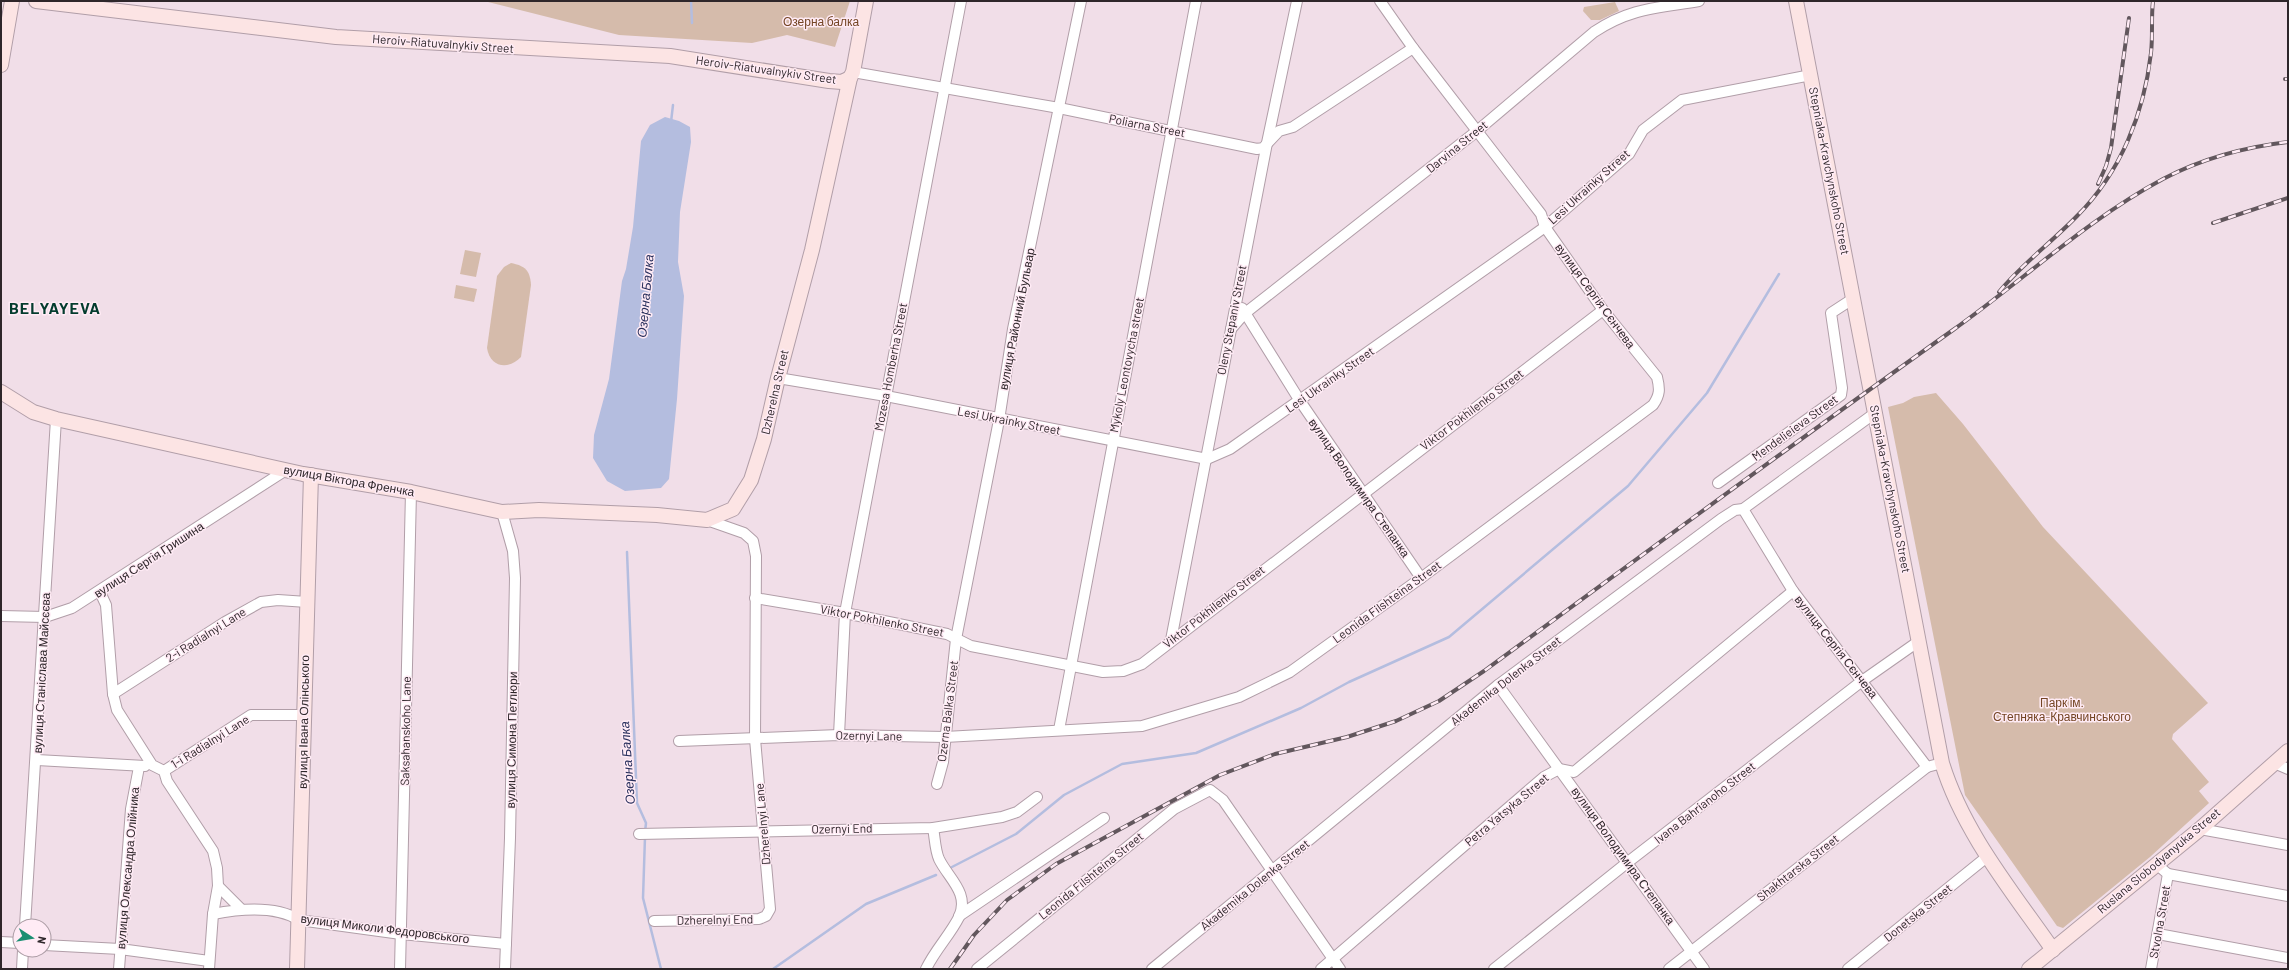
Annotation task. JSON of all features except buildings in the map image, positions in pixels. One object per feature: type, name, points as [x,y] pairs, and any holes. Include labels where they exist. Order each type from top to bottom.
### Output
[{"type":"street","points":[[1,66],[12,1]]},
{"type":"street","name":"Heroiv-Riatuvalnykiv Street","points":[[36,1],[336,37],[670,56],[842,82],[851,75]]},
{"type":"street","name":"Dzherelna Street","points":[[707,520],[733,508],[751,480],[764,439],[778,378],[812,250],[866,1]]},
{"type":"street","name":"Mozesa Homberha Street","points":[[839,735],[845,613],[961,1]]},
{"type":"street","name":"вулиця Районний Бульвар","points":[[956,638],[999,420],[1013,329],[1081,1]]},
{"type":"street","name":"Mykoly Leontovycha street","points":[[1060,730],[1196,1]]},
{"type":"street","name":"Oleny Stepaniv Street","points":[[1171,640],[1207,459],[1230,329],[1267,143],[1298,1]]},
{"type":"street","name":"вулиця Сергія Сєнчева","points":[[1380,1],[1413,48],[1541,214],[1545,227],[1603,310],[1657,377]]},
{"type":"street","name":"Darvina Street","points":[[1230,329],[1244,314],[1477,131],[1594,32],[1614,19],[1633,12],[1699,1]]},
{"type":"street","name":"Stepniaka-Kravchynskoho Street","points":[[1796,1],[1942,763],[1958,806],[1988,856],[2053,950]]},
{"type":"street","name":"Poliarna Street","points":[[851,75],[944,88],[1059,108],[1257,149],[1263,148],[1279,131],[1293,127],[1413,48]]},
{"type":"street","name":"Lesi Ukrainky Street","points":[[778,378],[886,396],[999,420],[1207,459],[1230,449],[1300,401],[1545,227],[1629,154],[1643,130],[1682,100],[1811,75]]},
{"type":"street","name":"вулиця Володимира Степанка","points":[[1237,295],[1244,314],[1300,401],[1421,578]]},
{"type":"street","name":"Mendelieieva Street","points":[[1718,483],[1841,395],[1842,388],[1831,313],[1854,298]]},
{"type":"street","name":"Viktor Pokhilenko Street","points":[[755,598],[845,613],[946,634],[971,646],[1071,666],[1103,672],[1122,671],[1142,664],[1171,640],[1603,310]]},
{"type":"street","name":"Leonida Filshteina Street","points":[[1060,730],[1142,726],[1239,697],[1290,672],[1421,578],[1653,405],[1658,397],[1660,387],[1657,377]]},
{"type":"street","name":"вулиця Віктора Френчка","points":[[1,392],[32,412],[56,420],[286,470],[411,492],[502,512],[539,510],[657,515],[707,520]]},
{"type":"street","name":"Akademika Dolenka Street","points":[[1152,969],[1498,684],[1721,519],[1735,510],[1743,510],[1875,413]]},
{"type":"street","name":"вулиця Станіслава Майсєєва","points":[[26,918],[37,760],[56,420]]},
{"type":"street","name":"вулиця Сергія Гришина","points":[[1,616],[45,617],[72,608],[100,592],[286,470]]},
{"type":"street","name":"вулиця Івана Олінського","points":[[297,969],[311,475]]},
{"type":"street","name":"Saksahanskoho Lane","points":[[400,969],[411,492]]},
{"type":"street","name":"вулиця Сергія Сєнчева","points":[[1743,510],[1793,591],[1927,767]]},
{"type":"street","name":"вулиця Симона Петлюри","points":[[502,512],[513,552],[515,578],[510,838],[505,969]]},
{"type":"street","points":[[707,520],[744,533],[753,541],[756,556],[754,739]]},
{"type":"street","name":"Petra Yatsyka Street","points":[[1321,969],[1544,777],[1559,769],[1574,772],[1793,591]]},
{"type":"street","points":[[52,945],[120,949],[209,965],[213,914],[218,886],[218,868],[213,851],[167,781],[164,771],[152,765],[117,710],[113,694],[106,605],[100,592]]},
{"type":"street","name":"2-i Radialnyi Lane","points":[[113,694],[219,626],[261,602],[278,600],[307,602]]},
{"type":"street","name":"Ozerna Balka Street","points":[[937,784],[943,762],[956,638]]},
{"type":"street","name":"Ivana Bahrianoho Street","points":[[1494,969],[1628,862],[1862,681],[1919,641]]},
{"type":"street","name":"вулиця Володимира Степанка","points":[[1498,684],[1704,969]]},
{"type":"street","name":"1-i Radialnyi Lane","points":[[164,771],[252,715],[305,715]]},
{"type":"street","name":"Ozernyi Lane","points":[[679,741],[839,735],[945,737],[1060,730]]},
{"type":"street","name":"Dzherelnyi Lane","points":[[754,739],[764,830],[770,909]]},
{"type":"street","name":"Ruslana Slobodyanyuka Street","points":[[2029,969],[2200,829],[2288,751]]},
{"type":"street","points":[[37,760],[139,767],[152,765]]},
{"type":"street","points":[[1927,767],[1942,763]]},
{"type":"street","points":[[2274,763],[2288,769]]},
{"type":"street","name":"вулиця Олександра Олійника","points":[[119,969],[131,809],[139,767]]},
{"type":"street","name":"Shakhtarska Street","points":[[1669,969],[1927,767]]},
{"type":"street","name":"Leonida Filshteina Street","points":[[977,969],[1174,809],[1210,790],[1223,800],[1271,872]]},
{"type":"street","name":"Ozernyi End","points":[[640,834],[764,830],[934,828],[1002,817],[1017,812],[1037,797]]},
{"type":"street","points":[[959,916],[1104,818]]},
{"type":"street","points":[[926,969],[959,916],[961,902],[960,888],[938,858],[934,828]]},
{"type":"street","points":[[2200,829],[2288,845]]},
{"type":"street","name":"Donetska Street","points":[[1848,969],[1988,856]]},
{"type":"street","points":[[2156,864],[2168,874],[2288,896]]},
{"type":"street","points":[[1271,872],[1340,969]]},
{"type":"street","name":"Stvolna Street","points":[[2151,969],[2168,874]]},
{"type":"street","points":[[218,886],[241,909]]},
{"type":"street","name":"вулиця Миколи Федоровського","points":[[213,914],[241,909],[289,914],[299,920],[401,934],[506,944]]},
{"type":"street","name":"Dzherelnyi End","points":[[654,921],[759,919],[766,916],[770,909]]},
{"type":"street","points":[[2158,934],[2288,958]]},
{"type":"street","points":[[1,942],[12,943]]},
{"type":"street","points":[[22,969],[23,958]]},
{"type":"green space","name":"Озерна балка","points":[[484,1],[850,1],[835,47],[787,35],[752,43],[619,35]]},
{"type":"green space","points":[[1615,2],[1619,11],[1600,20],[1591,20],[1583,11],[1584,7]]},
{"type":"green space","points":[[465,250],[481,253],[476,277],[460,274]]},
{"type":"green space","points":[[511,263],[523,267],[528,272],[531,285],[521,357],[511,364],[501,365],[492,360],[487,348],[497,276],[504,267]]},
{"type":"green space","points":[[456,285],[477,289],[474,302],[454,298]]},
{"type":"green space","name":"Парк ім. Степняка-Кравчинського","points":[[1936,393],[1963,424],[2043,527],[2208,703],[2173,734],[2172,739],[2209,782],[2199,791],[2209,803],[2150,857],[2063,928],[2057,926],[1965,795],[1888,407],[1903,403],[1914,397]]},
{"type":"water","points":[[665,117],[679,121],[690,127],[691,142],[680,212],[678,262],[684,296],[677,399],[669,479],[661,488],[625,491],[607,481],[593,458],[594,435],[609,379],[622,281],[626,269],[633,227],[641,141],[650,125]]},
{"type":"waterway","name":"Озерна Балка","points":[[691,1],[692,23]]},
{"type":"waterway","name":"Озерна Балка","points":[[671,122],[673,105]]},
{"type":"waterway","points":[[950,868],[1016,834],[1064,795],[1122,764],[1196,753],[1301,708],[1349,682],[1449,637],[1628,486],[1707,393],[1779,274]]},
{"type":"waterway","name":"Озерна Балка","points":[[627,552],[637,803],[646,823],[645,832]]},
{"type":"waterway","name":"Озерна Балка","points":[[645,837],[643,898],[661,969]]},
{"type":"waterway","points":[[773,969],[866,904],[936,875]]},
{"type":"railway","points":[[1999,292],[2017,272],[2058,235],[2093,199],[2118,161],[2128,140],[2143,98],[2152,46],[2153,1]]},
{"type":"railway","points":[[2098,184],[2106,166],[2111,148],[2129,18]]},
{"type":"railway","points":[[950,969],[974,935],[1007,900],[1056,864],[1220,775],[1275,754],[1347,737],[1396,721],[1439,701],[1484,671],[1776,457],[1979,311],[2082,231],[2135,195],[2163,179],[2193,165],[2256,147],[2288,142]]},
{"type":"railway","points":[[2213,223],[2288,198]]},
{"type":"district","name":"BELYAYEVA","points":[[55,308]]}]
